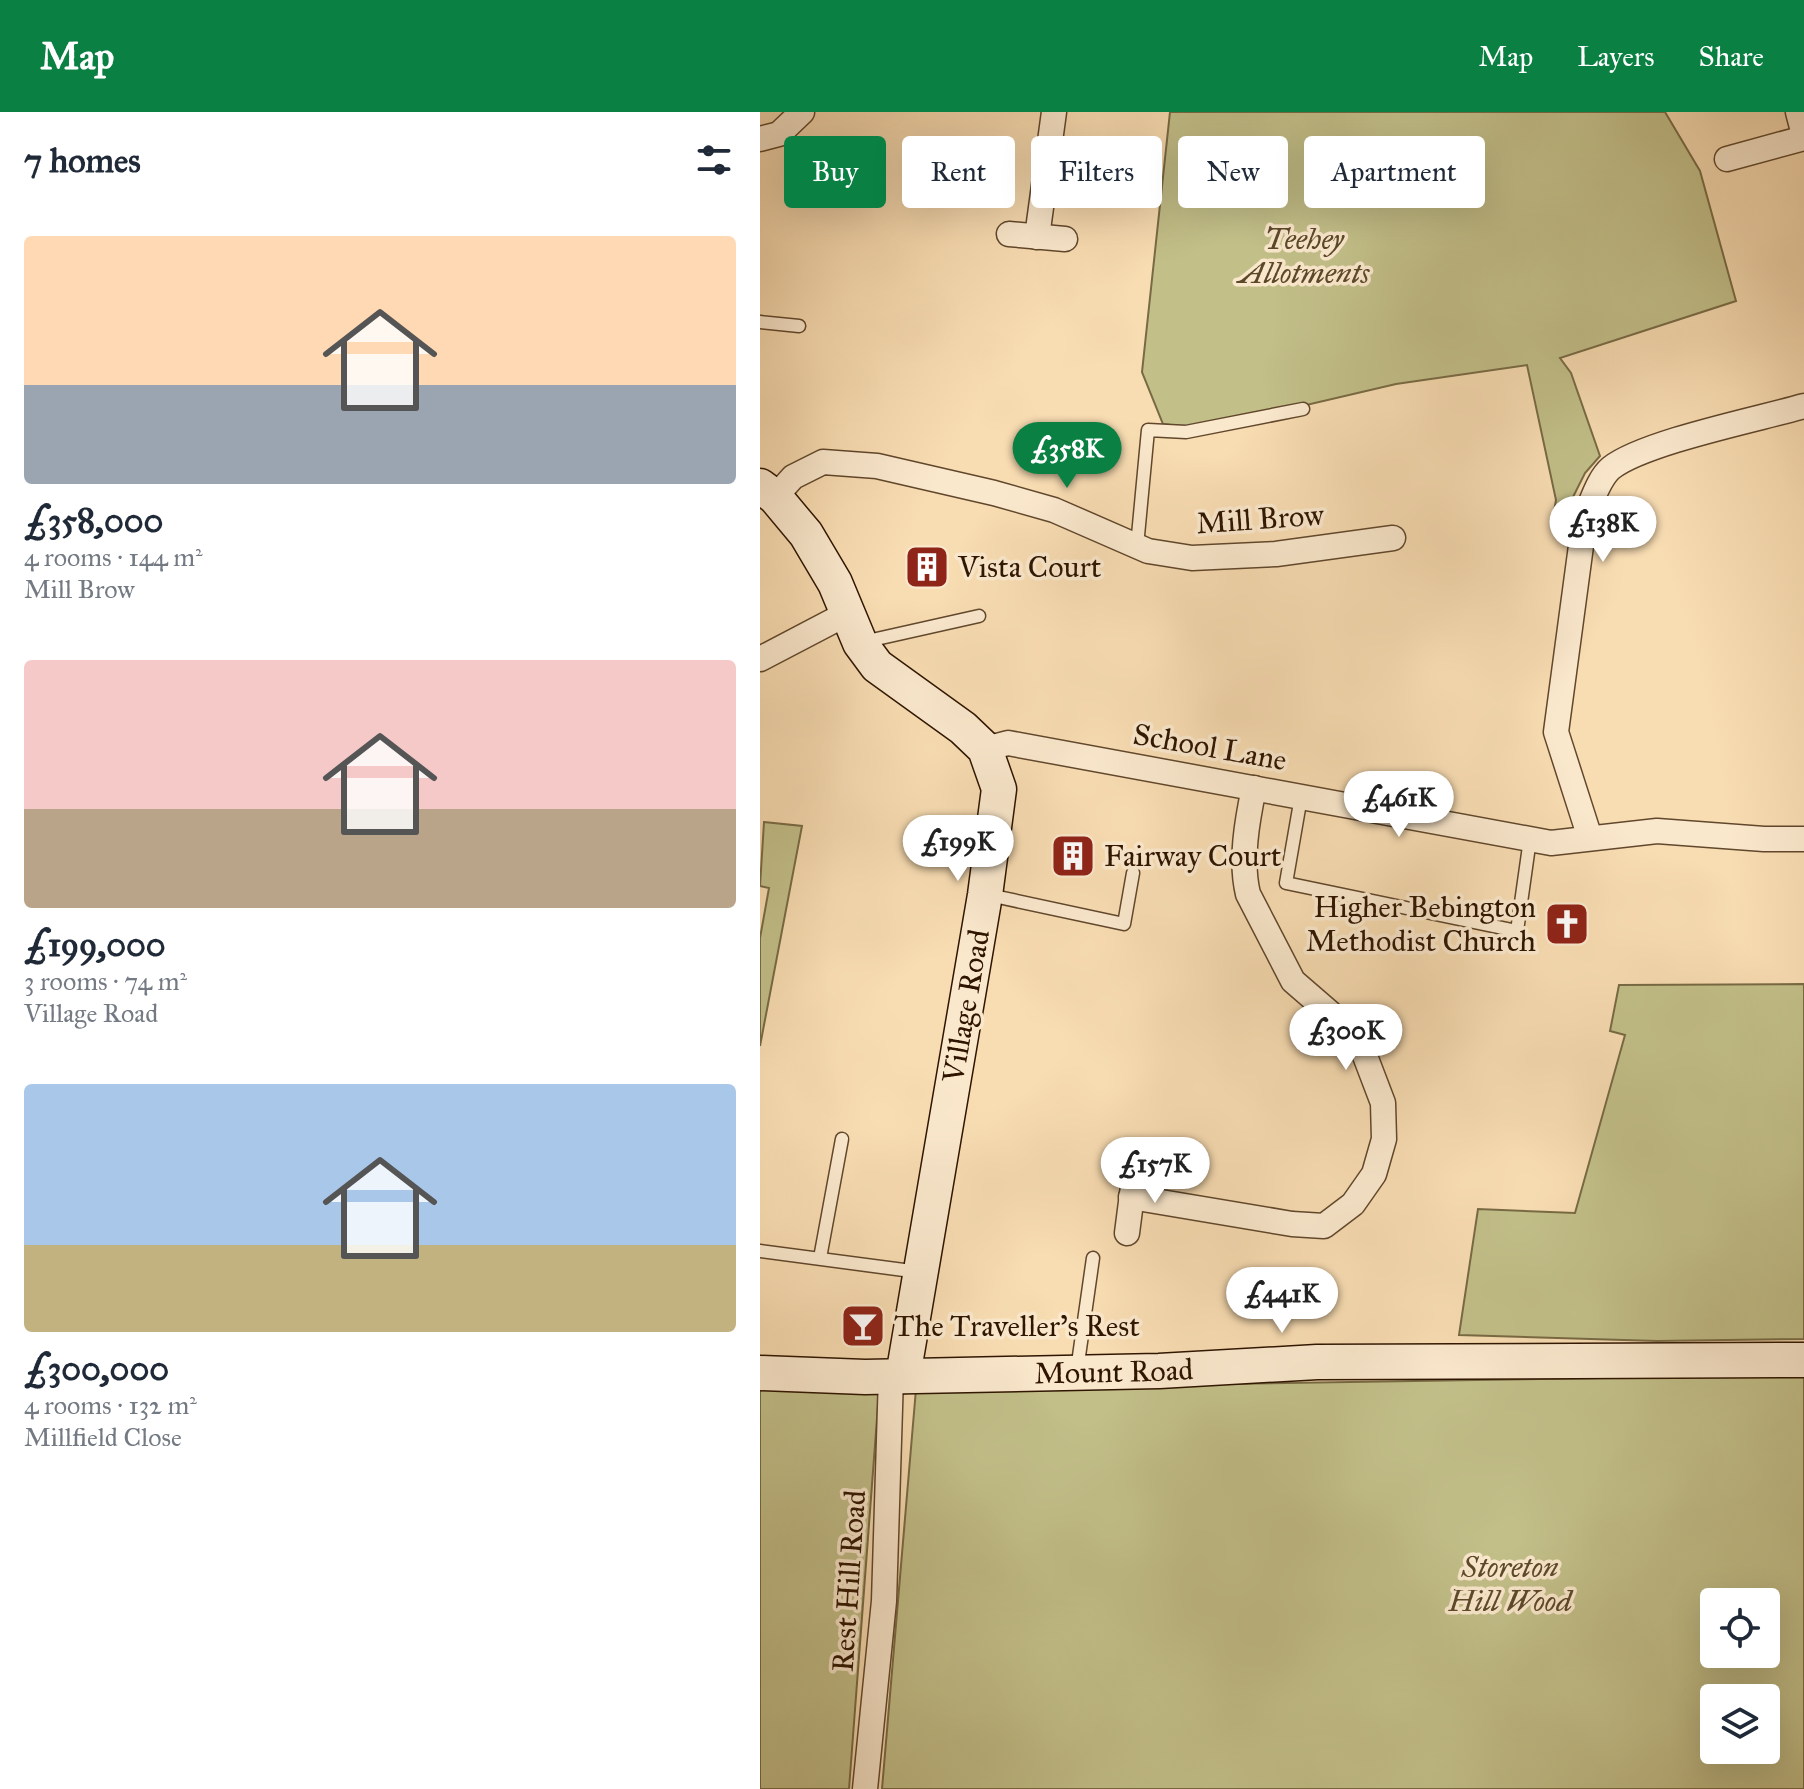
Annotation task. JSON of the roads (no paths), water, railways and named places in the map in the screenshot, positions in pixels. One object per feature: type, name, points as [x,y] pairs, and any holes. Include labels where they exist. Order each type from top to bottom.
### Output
[{"type":"main road","name":"Village Road","points":[[768,492],[806,534],[877,666],[963,728],[985,749],[999,789],[985,895],[900,1366]]},
{"type":"main road","name":"Mount Road","points":[[760,1373],[900,1366],[1076,1373],[1317,1362],[1804,1360]]},
{"type":"street","points":[[760,139],[779,134],[802,112]]},
{"type":"street","points":[[1037,237],[1054,112]]},
{"type":"street","points":[[1727,159],[1804,137],[1798,112]]},
{"type":"street","points":[[1009,234],[1065,239]]},
{"type":"street","points":[[1590,838],[1556,732],[1585,516],[1600,484],[1611,468],[1653,449],[1804,406]]},
{"type":"street","name":"Mill Brow","points":[[768,492],[823,462],[877,466],[1054,510],[1137,546],[1192,558],[1227,558],[1393,538]]},
{"type":"street","points":[[760,659],[854,628]]},
{"type":"street","name":"School Lane","points":[[985,749],[1008,743],[1551,843],[1657,831],[1804,839]]},
{"type":"street","points":[[1131,1197],[1292,1224],[1324,1226],[1353,1204],[1374,1174],[1384,1139],[1383,1103],[1362,1048],[1330,1013],[1293,981],[1248,894],[1245,881],[1248,817],[1254,788]]},
{"type":"street","points":[[1127,1233],[1135,1171]]},
{"type":"street","name":"Rest Hill Road","points":[[865,1789],[884,1601],[900,1366]]},
{"type":"lane","points":[[760,322],[799,326]]},
{"type":"lane","points":[[1137,546],[1148,430],[1186,432],[1303,409]]},
{"type":"lane","points":[[854,628],[979,616]]},
{"type":"lane","points":[[1301,797],[1286,883],[1517,931],[1530,839]]},
{"type":"lane","points":[[985,895],[1124,924],[1133,873]]},
{"type":"lane","points":[[820,1258],[842,1139]]},
{"type":"lane","points":[[760,1251],[919,1272]]},
{"type":"lane","points":[[1076,1373],[1093,1258]]},
{"type":"place","name":"Vista Court","points":[[927,567]]},
{"type":"place","name":"Fairway Court","points":[[1073,856]]},
{"type":"place","name":"Higher Bebington Methodist Church","points":[[1567,924]]},
{"type":"place","name":"The Traveller's Rest","points":[[863,1326]]},
{"type":"park label","name":"Teehey Allotments","points":[[1304,256]]},
{"type":"park label","name":"Storeton Hill Wood","points":[[1510,1584]]}]
